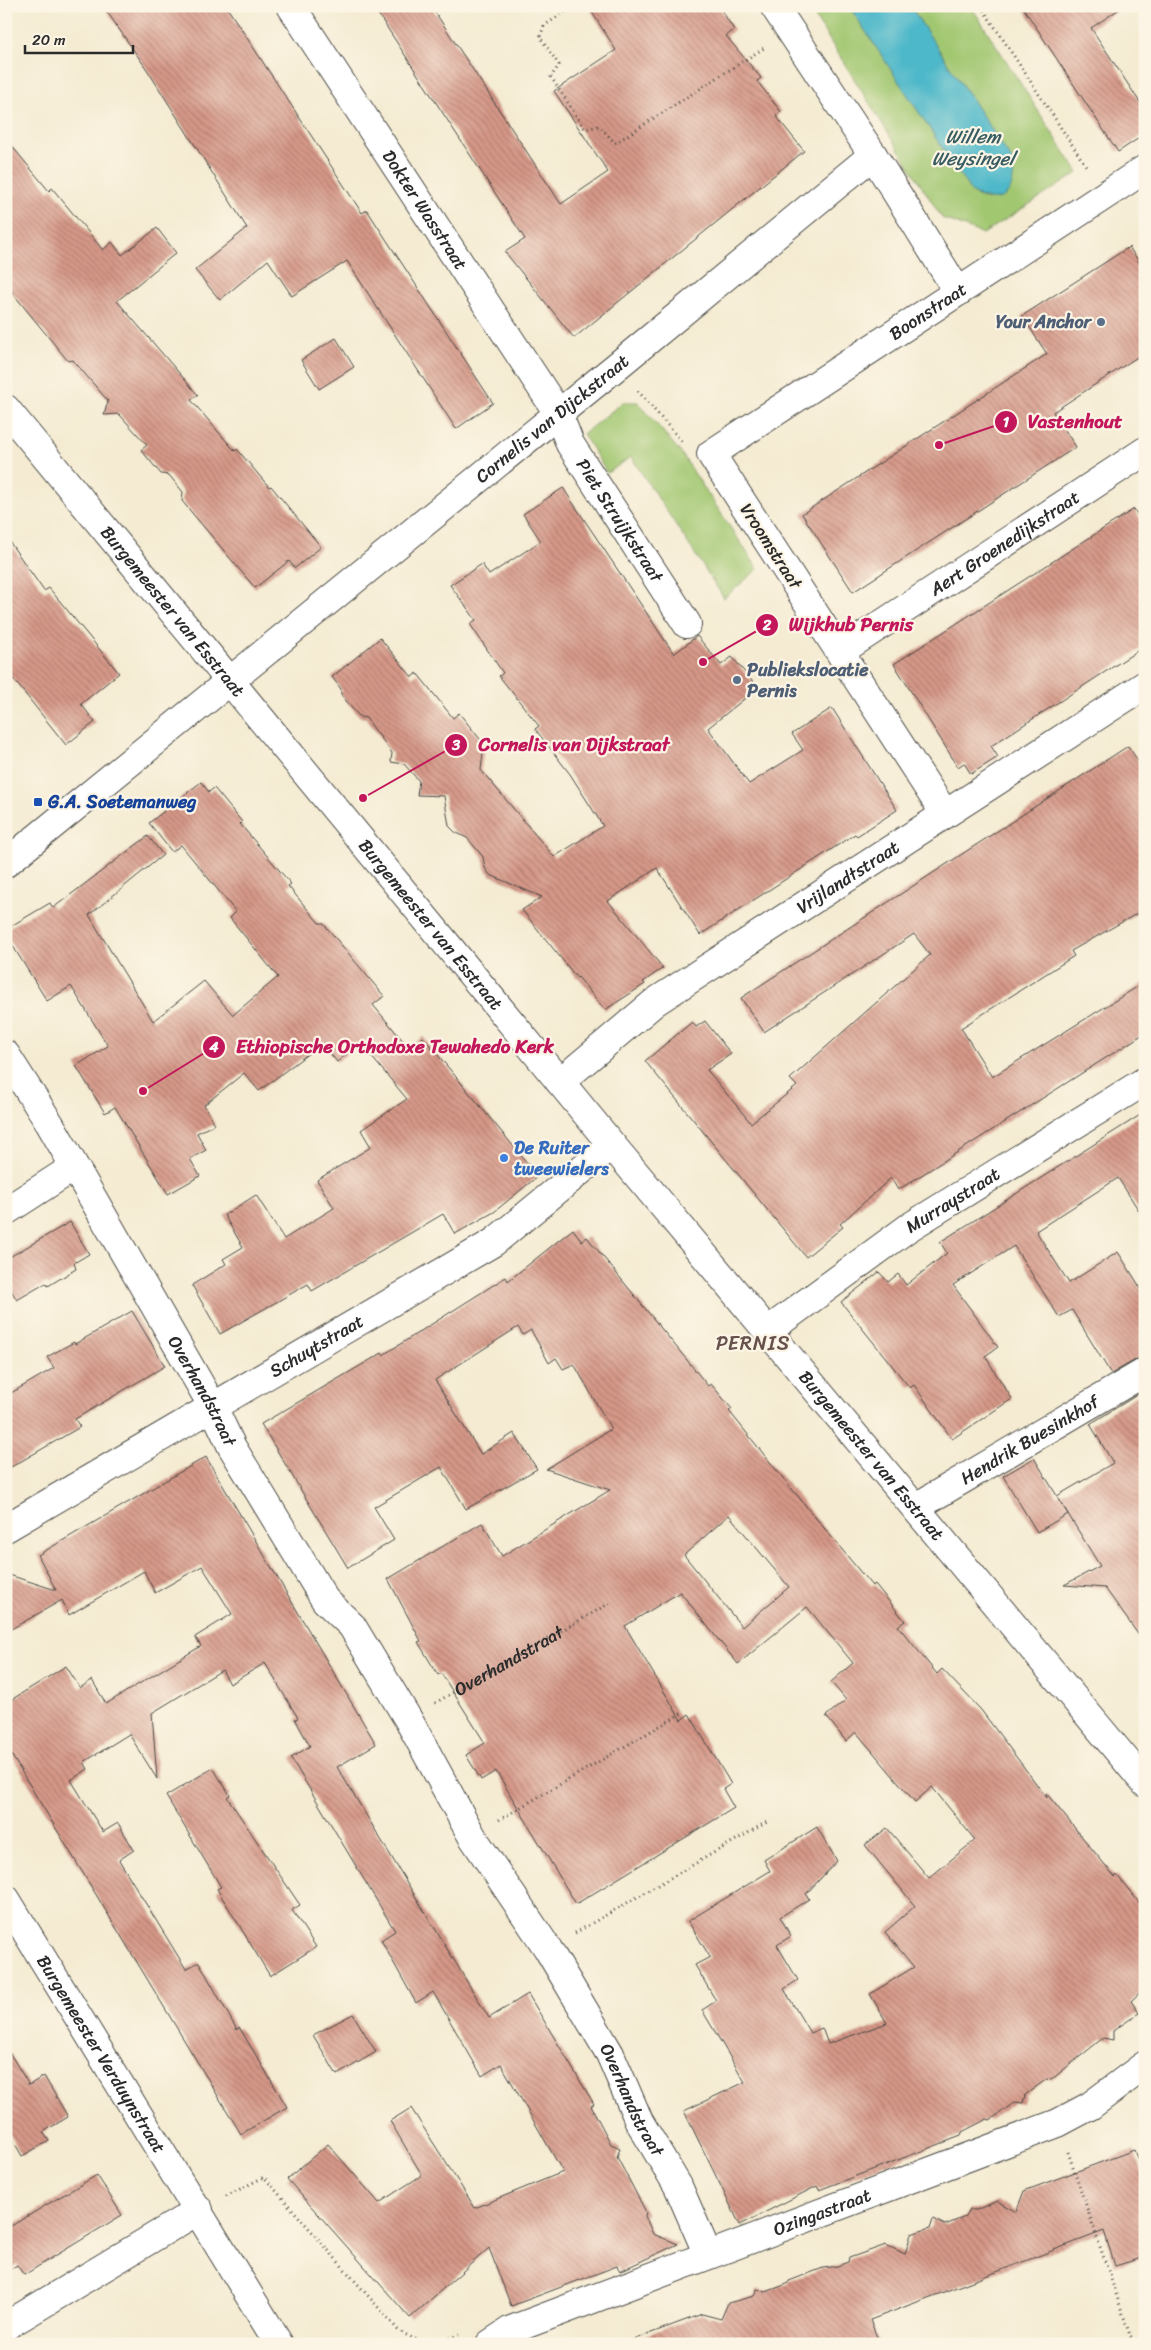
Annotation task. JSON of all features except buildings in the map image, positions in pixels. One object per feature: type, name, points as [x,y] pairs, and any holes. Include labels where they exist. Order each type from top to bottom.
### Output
[{"type":"street","name":"Dokter Wasstraat","points":[[291,6],[558,413]]},
{"type":"street","points":[[774,6],[873,155],[958,292]]},
{"type":"street","name":"Cornelis van Dijckstraat","points":[[229,681],[873,155]]},
{"type":"street","name":"Boonstraat","points":[[711,454],[1145,169]]},
{"type":"street","name":"Burgemeester van Esstraat","points":[[6,410],[612,1145],[769,1330],[1145,1783]]},
{"type":"street","name":"Piet Struijkstraat","points":[[558,413],[570,444],[688,624]]},
{"type":"street","name":"Aert Groenedijkstraat","points":[[841,651],[1145,451]]},
{"type":"street","name":"Vroomstraat","points":[[711,454],[841,651],[945,814]]},
{"type":"street","points":[[6,863],[229,681]]},
{"type":"street","name":"Vrijlandtstraat","points":[[560,1082],[655,1002],[1145,685]]},
{"type":"street","name":"Overhandstraat","points":[[6,1055],[50,1124],[213,1407],[232,1447],[325,1600],[352,1626],[408,1719],[472,1836],[548,1949],[610,2054],[639,2121],[678,2186],[708,2255]]},
{"type":"street","name":"Murraystraat","points":[[769,1330],[908,1228],[1145,1081]]},
{"type":"street","name":"Schuytstraat","points":[[6,1528],[494,1242],[612,1145]]},
{"type":"street","points":[[6,1211],[74,1167]]},
{"type":"street","name":"Hendrik Buesinkhof","points":[[916,1507],[1145,1372]]},
{"type":"street","name":"Burgemeester Verduynstraat","points":[[6,1899],[279,2344]]},
{"type":"street","name":"Ozingastraat","points":[[501,2337],[708,2255],[1058,2123],[1090,2106],[1145,2065]]},
{"type":"street","points":[[6,2326],[198,2210]]},
{"type":"path","points":[[573,6],[544,26],[540,37],[559,65],[551,77],[585,129],[599,126],[614,143],[790,31]]},
{"type":"path","points":[[981,6],[1105,195]]},
{"type":"path","points":[[617,366],[691,453],[711,454]]},
{"type":"path","name":"Overhandstraat","points":[[408,1719],[610,1603]]},
{"type":"path","points":[[472,1836],[682,1713]]},
{"type":"path","points":[[548,1949],[767,1822]]},
{"type":"path","points":[[1058,2123],[1133,2344]]},
{"type":"path","points":[[198,2210],[264,2177],[398,2330],[414,2341],[435,2343],[491,2323],[501,2337]]},
{"type":"green space","points":[[808,6],[849,6],[972,193],[987,200],[1013,162],[910,6],[971,6],[1078,173],[983,234],[942,218]]},
{"type":"green space","points":[[623,402],[638,402],[681,453],[758,569],[724,598],[631,457],[607,473],[583,434]]},
{"type":"water","name":"Willem Weysingel","points":[[849,6],[910,6],[1013,162],[1012,182],[1010,190],[1006,195],[992,199],[983,198],[972,193]]},
{"type":"place","name":"Your Anchor","points":[[1101,322]]},
{"type":"place","name":"Vastenhout","points":[[939,445]]},
{"type":"place","name":"Wijkhub Pernis","points":[[703,662]]},
{"type":"place","name":"Publiekslocatie Pernis","points":[[737,680]]},
{"type":"place","name":"Cornelis van Dijkstraat","points":[[363,798]]},
{"type":"place","name":"G.A. Soetemanweg","points":[[38,802]]},
{"type":"place","name":"Ethiopische Orthodoxe Tewahedo Kerk","points":[[143,1091]]},
{"type":"place","name":"De Ruiter tweewielers","points":[[504,1158]]},
{"type":"district","name":"PERNIS","points":[[753,1343]]}]
